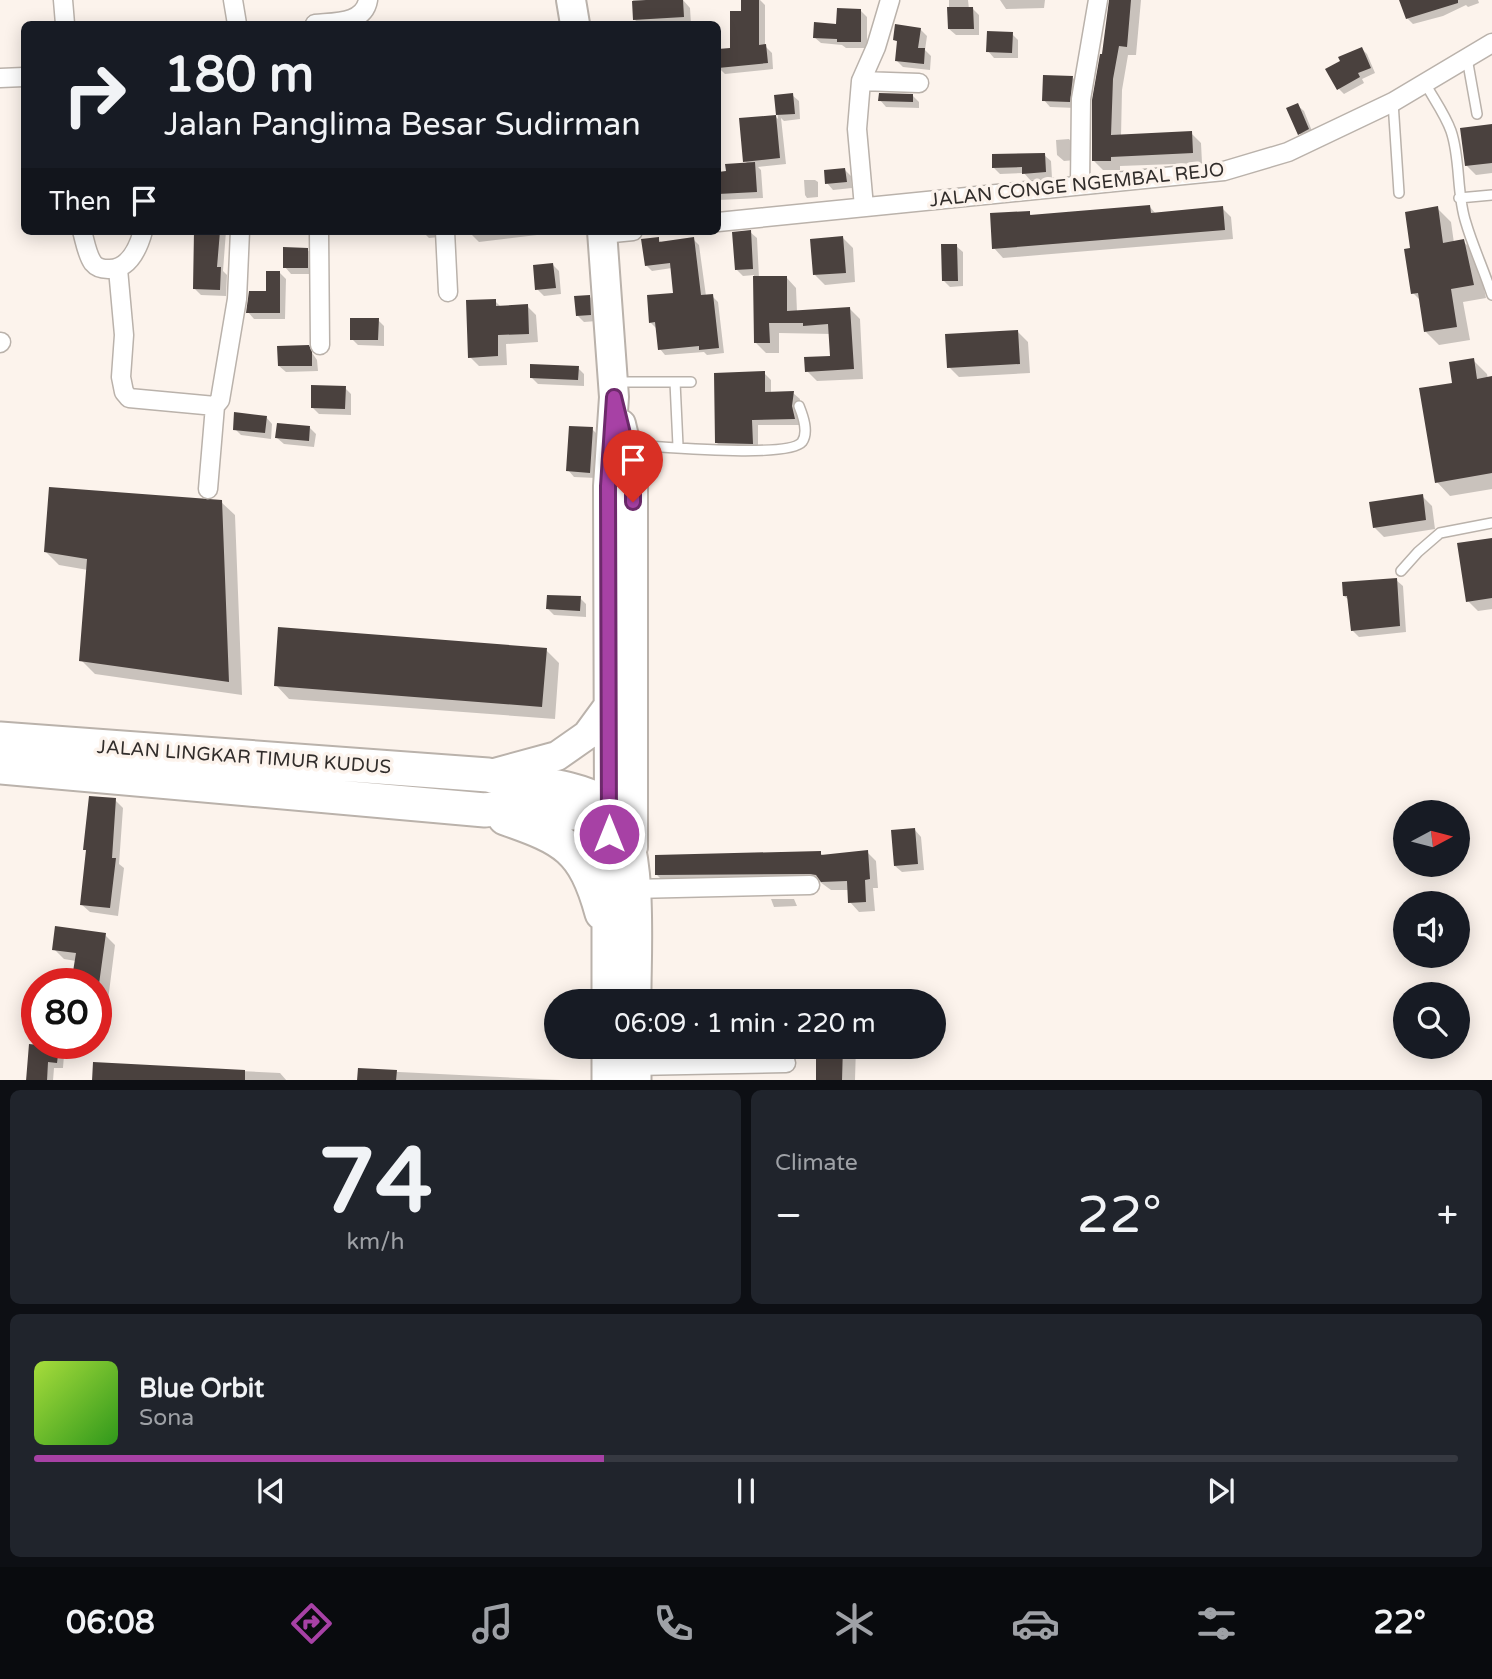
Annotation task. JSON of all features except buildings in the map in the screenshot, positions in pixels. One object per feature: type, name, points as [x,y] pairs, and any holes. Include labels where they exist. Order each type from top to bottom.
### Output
[{"type":"highway","name":"JALAN LINGKAR TIMUR KUDUS","points":[[0,739],[488,775],[562,789],[609,806]]},
{"type":"highway","name":"JALAN LINGKAR TIMUR KUDUS","points":[[0,766],[485,810]]},
{"type":"highway","points":[[485,810],[510,807],[590,813],[609,806]]},
{"type":"highway","points":[[609,806],[618,815],[625,829],[633,877],[634,989]]},
{"type":"highway","points":[[609,806],[609,989]]},
{"type":"highway","points":[[485,810],[538,828],[575,853],[584,865],[597,895],[610,939]]},
{"type":"main road","points":[[571,0],[574,21]]},
{"type":"main road","points":[[603,235],[614,390],[608,486],[609,806]]},
{"type":"main road","points":[[614,390],[633,475],[633,877]]},
{"type":"main road","points":[[488,775],[557,756],[587,735],[609,705]]},
{"type":"main road","points":[[609,806],[626,775],[633,744]]},
{"type":"street","points":[[63,0],[65,21]]},
{"type":"street","points":[[233,0],[236,21]]},
{"type":"street","points":[[335,21],[355,18],[362,14],[368,0]]},
{"type":"street","points":[[864,207],[856,129],[861,81],[876,47],[890,0]]},
{"type":"street","points":[[1080,185],[1081,99],[1098,0]]},
{"type":"street","name":"JALAN CONGE NGEMBAL REJO","points":[[721,222],[1224,171],[1288,152],[1393,102],[1492,43]]},
{"type":"street","points":[[0,78],[21,77]]},
{"type":"street","points":[[861,81],[919,83]]},
{"type":"street","points":[[83,235],[93,263],[99,268],[118,269],[126,265],[141,235]]},
{"type":"street","points":[[208,489],[215,405],[220,400],[237,299],[240,235]]},
{"type":"street","points":[[319,235],[320,345]]},
{"type":"street","points":[[445,235],[448,292]]},
{"type":"street","points":[[118,269],[124,335],[121,377],[124,392],[129,398],[215,405]]},
{"type":"street","points":[[633,877],[810,885]]},
{"type":"street","points":[[624,1064],[786,1063]]},
{"type":"lane","points":[[1467,58],[1477,114]]},
{"type":"lane","points":[[1425,83],[1451,131],[1457,160],[1459,198],[1492,295]]},
{"type":"lane","points":[[1393,102],[1399,193]]},
{"type":"lane","points":[[1459,198],[1492,195]]},
{"type":"lane","points":[[676,382],[678,446]]},
{"type":"lane","points":[[614,390],[691,382]]},
{"type":"lane","points":[[626,444],[750,450],[796,447],[803,440],[805,427],[799,406]]},
{"type":"lane","points":[[1401,571],[1440,533],[1492,523]]},
{"type":"route","points":[[609,834],[608,486],[614,397],[633,475],[633,502]]}]
